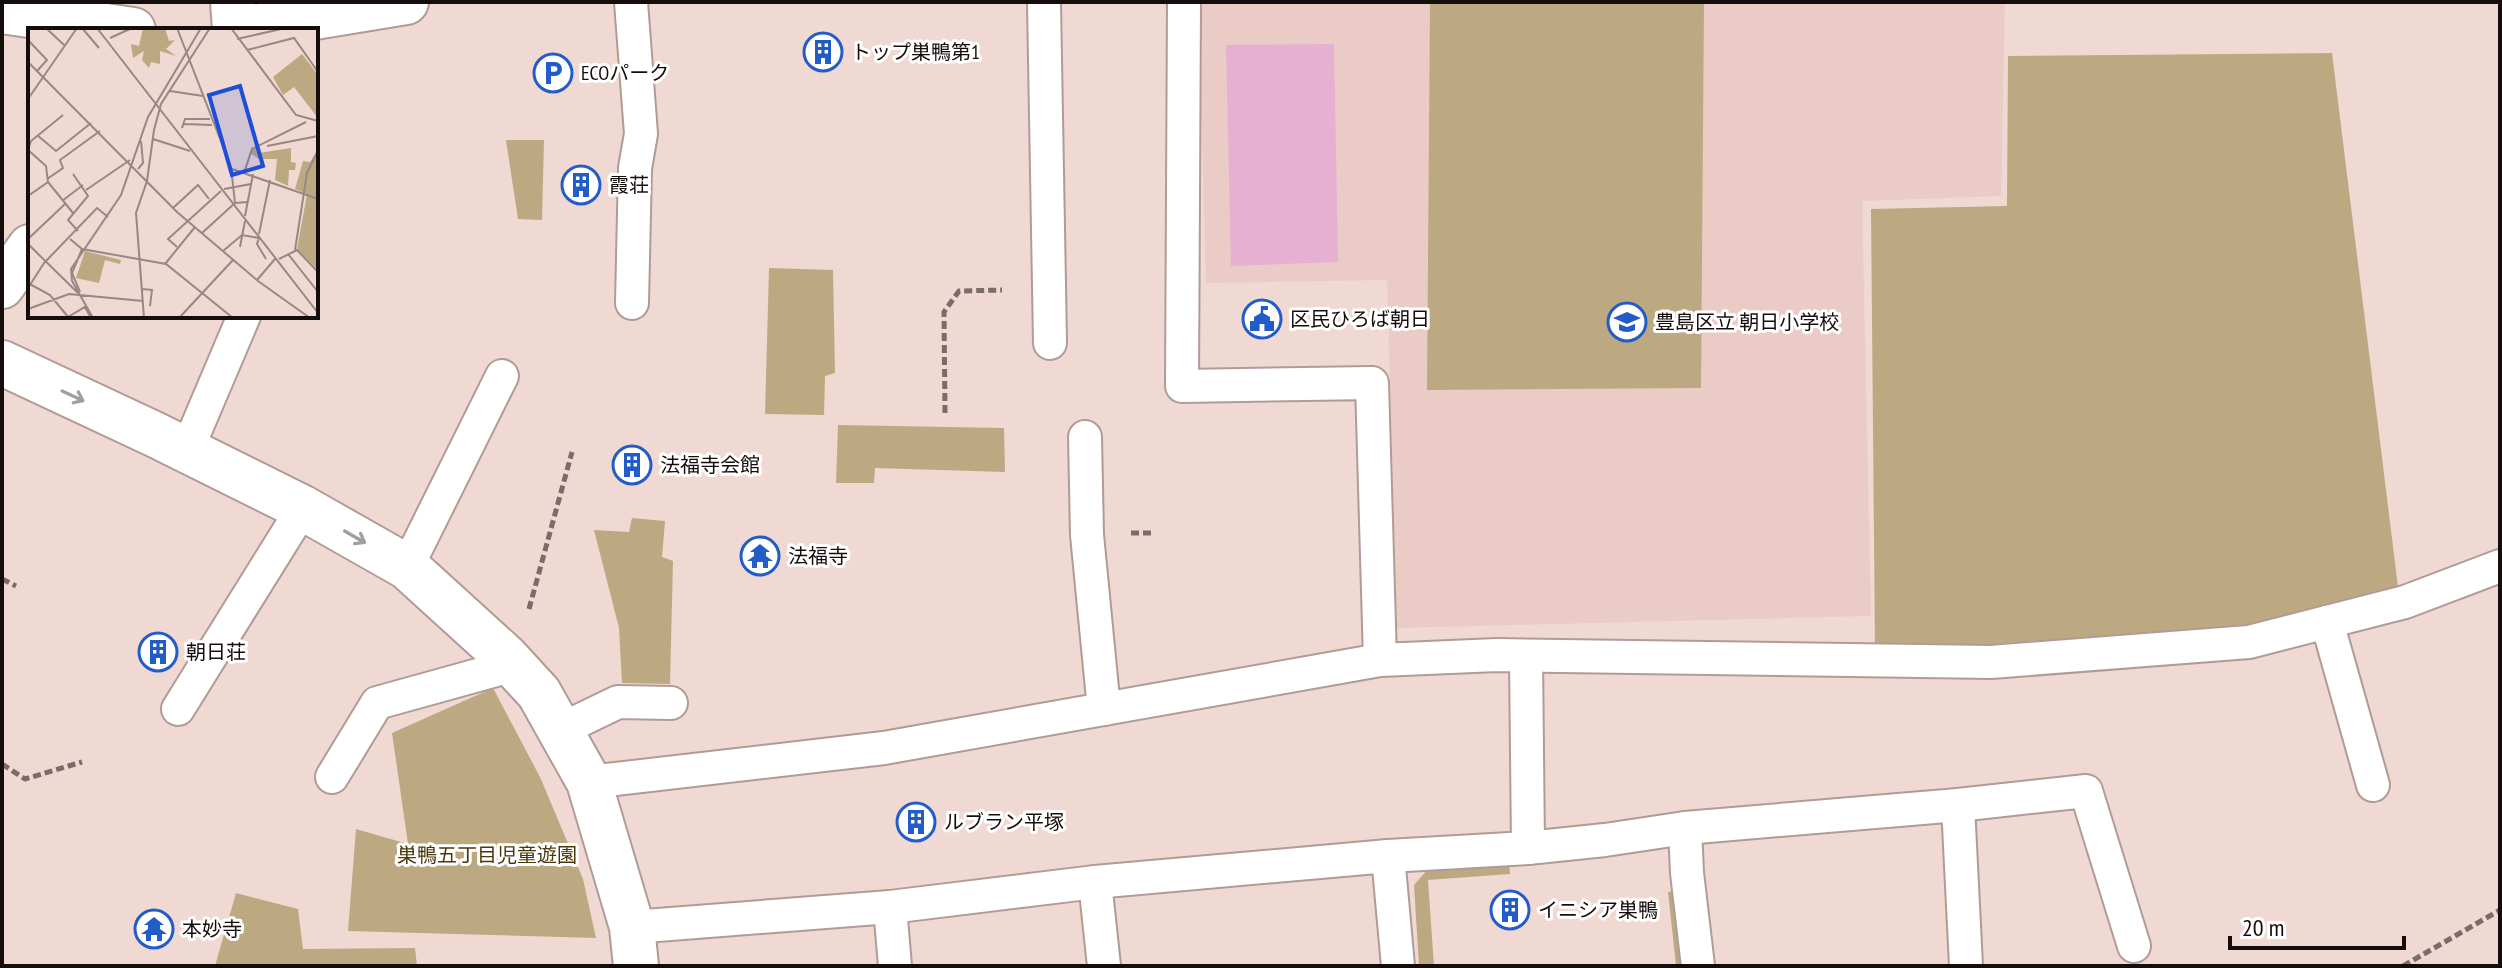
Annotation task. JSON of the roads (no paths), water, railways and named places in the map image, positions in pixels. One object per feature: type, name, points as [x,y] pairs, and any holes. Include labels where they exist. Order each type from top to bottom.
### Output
[{"type":"street","points":[[233,2],[236,28]]},
{"type":"street","points":[[248,28],[406,2]]},
{"type":"street","points":[[2,11],[119,28]]},
{"type":"street","points":[[2,286],[28,250]]},
{"type":"street","points":[[2,363],[303,508],[407,567],[514,665],[539,693],[589,782],[634,947]]},
{"type":"lane","points":[[631,2],[641,134],[635,168],[632,303]]},
{"type":"lane","points":[[1044,2],[1050,343]]},
{"type":"lane","points":[[1184,2],[1182,386],[1372,383],[1380,660]]},
{"type":"lane","points":[[187,450],[243,318]]},
{"type":"lane","points":[[407,567],[502,376]]},
{"type":"lane","points":[[1085,437],[1087,535],[1104,709]]},
{"type":"lane","points":[[178,709],[303,508]]},
{"type":"lane","points":[[589,782],[884,748],[1380,660],[1526,656],[1991,662],[2249,642],[2405,602],[2500,566]]},
{"type":"lane","points":[[2327,622],[2373,785]]},
{"type":"lane","points":[[1526,656],[1528,848]]},
{"type":"lane","points":[[332,777],[377,703],[514,665]]},
{"type":"lane","points":[[560,730],[618,702],[671,703]]},
{"type":"lane","points":[[634,947],[890,907],[1095,882],[1388,856],[1528,848],[1685,828],[2086,791],[2134,946]]},
{"type":"lane","points":[[1958,805],[1966,966]]},
{"type":"lane","points":[[1685,828],[1698,966]]},
{"type":"lane","points":[[1388,856],[1398,966]]},
{"type":"lane","points":[[1095,882],[1104,966]]},
{"type":"lane","points":[[890,907],[895,966]]},
{"type":"place","name":"トップ巣鴨第1","points":[[823,52]]},
{"type":"place","name":"ECOパーク","points":[[553,73]]},
{"type":"place","name":"霞荘","points":[[581,185]]},
{"type":"place","name":"区民ひろば朝日","points":[[1262,319]]},
{"type":"place","name":"豊島区立 朝日小学校","points":[[1627,322]]},
{"type":"place","name":"法福寺会館","points":[[632,465]]},
{"type":"place","name":"法福寺","points":[[760,556]]},
{"type":"place","name":"朝日荘","points":[[158,652]]},
{"type":"place","name":"ルブラン平塚","points":[[916,822]]},
{"type":"place","name":"イニシア巣鴨","points":[[1510,910]]},
{"type":"place","name":"本妙寺","points":[[154,929]]},
{"type":"park label","name":"巣鴨五丁目児童遊園","points":[[487,855]]}]
